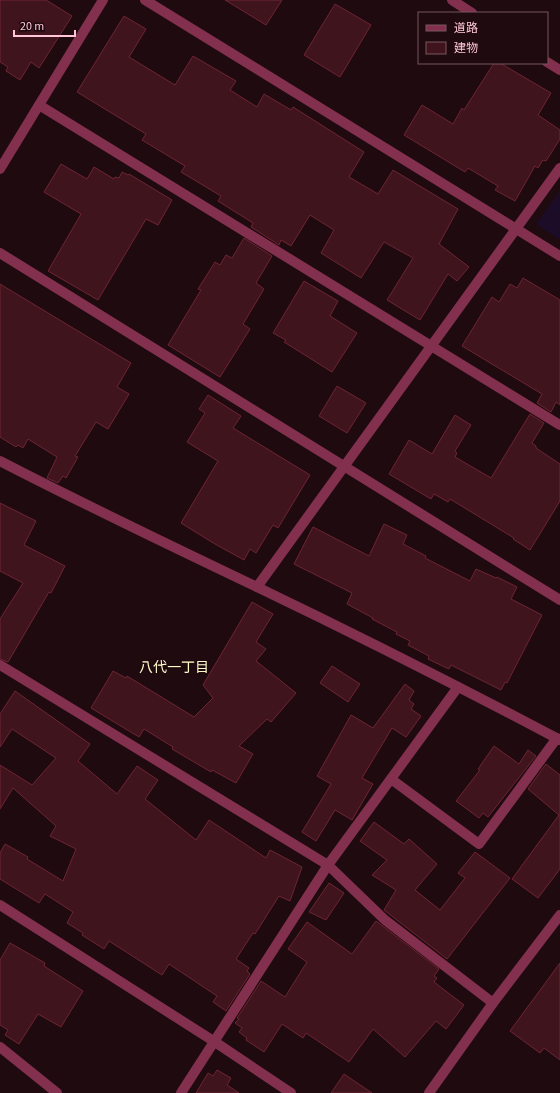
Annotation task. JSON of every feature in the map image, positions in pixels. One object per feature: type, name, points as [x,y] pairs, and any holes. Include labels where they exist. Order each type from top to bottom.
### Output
[{"type":"street","points":[[0,169],[103,0]]},
{"type":"street","points":[[146,0],[560,256]]},
{"type":"street","points":[[452,0],[470,12]]},
{"type":"street","points":[[548,63],[560,70]]},
{"type":"street","points":[[39,105],[560,425]]},
{"type":"street","points":[[257,587],[560,168]]},
{"type":"street","points":[[0,253],[560,600]]},
{"type":"street","points":[[0,461],[58,491],[257,587],[458,687],[558,739],[479,844],[391,779]]},
{"type":"street","points":[[0,665],[328,865],[385,920],[493,1003]]},
{"type":"street","points":[[181,1093],[328,865],[458,687]]},
{"type":"street","points":[[0,905],[215,1042],[291,1093]]},
{"type":"street","points":[[429,1093],[493,1003],[560,915]]},
{"type":"street","points":[[0,1047],[57,1093]]},
{"type":"shaded area","points":[[560,191],[560,240],[536,224]]},
{"type":"building","points":[[0,0],[46,0],[72,16],[39,68],[31,62],[20,80],[6,71],[8,67],[0,62]]},
{"type":"building","points":[[225,0],[282,0],[266,25]]},
{"type":"building","points":[[335,4],[371,25],[340,77],[304,55]]},
{"type":"building","points":[[124,16],[146,29],[129,57],[175,85],[193,56],[236,81],[230,90],[257,107],[264,94],[291,110],[293,107],[364,152],[349,177],[378,194],[393,170],[458,209],[439,244],[469,267],[457,281],[448,274],[420,320],[387,300],[413,258],[384,242],[361,278],[321,253],[334,230],[310,215],[291,246],[281,240],[279,245],[251,227],[253,223],[218,201],[221,196],[181,172],[185,166],[142,140],[146,134],[77,92]]},
{"type":"building","points":[[493,64],[502,64],[551,93],[538,115],[560,130],[560,139],[546,161],[543,160],[538,168],[535,166],[515,201],[495,190],[498,186],[468,168],[465,172],[404,135],[422,105],[453,124],[462,108],[464,110]]},
{"type":"building","points":[[61,164],[87,179],[94,167],[114,179],[115,177],[119,178],[122,172],[128,175],[129,174],[172,200],[158,225],[146,219],[98,300],[48,271],[81,214],[44,192]]},
{"type":"building","points":[[244,238],[272,256],[256,283],[264,289],[243,324],[250,329],[220,377],[168,345],[201,290],[198,289],[215,262],[220,265],[226,255],[232,258]]},
{"type":"building","points":[[523,278],[560,300],[560,405],[556,402],[551,412],[537,403],[542,394],[462,346],[492,297],[499,302],[510,284],[517,288]]},
{"type":"building","points":[[304,281],[338,301],[330,316],[357,333],[332,372],[284,342],[286,340],[273,333]]},
{"type":"building","points":[[0,284],[131,363],[117,387],[129,394],[108,429],[96,422],[75,456],[78,457],[66,478],[63,476],[58,483],[47,478],[57,457],[28,439],[23,448],[18,445],[16,447],[0,437]]},
{"type":"building","points":[[337,386],[366,403],[347,433],[319,416]]},
{"type":"building","points":[[208,395],[241,416],[233,428],[310,475],[278,528],[273,525],[256,553],[250,549],[244,560],[181,523],[218,461],[187,442],[205,413],[199,409]]},
{"type":"building","points":[[530,414],[544,423],[532,443],[536,446],[536,448],[560,464],[560,501],[530,550],[513,539],[514,538],[450,499],[448,502],[434,494],[431,499],[389,474],[409,440],[432,454],[455,415],[471,425],[455,451],[457,453],[455,457],[491,478]]},
{"type":"building","points":[[0,503],[36,521],[24,545],[65,566],[51,593],[49,592],[8,662],[0,659],[0,619],[23,583],[0,571]]},
{"type":"building","points":[[384,524],[407,535],[403,544],[426,556],[425,558],[470,581],[476,569],[517,587],[511,599],[542,615],[507,683],[505,682],[501,690],[451,665],[449,669],[428,659],[429,656],[408,645],[410,641],[396,634],[397,632],[347,604],[352,593],[294,564],[313,527],[369,556]]},
{"type":"building","points":[[252,602],[273,614],[256,642],[266,649],[256,661],[296,693],[271,722],[267,719],[239,746],[253,754],[236,783],[212,770],[211,772],[172,749],[173,747],[144,729],[139,737],[91,708],[113,671],[126,678],[127,676],[194,717],[213,698],[203,685]]},
{"type":"building","points":[[332,666],[360,684],[348,702],[320,683]]},
{"type":"building","points":[[405,684],[414,691],[409,700],[414,704],[411,709],[421,716],[406,737],[392,728],[362,778],[373,784],[352,820],[335,810],[316,841],[302,832],[331,784],[317,776],[351,715],[373,728]]},
{"type":"building","points":[[15,691],[90,744],[78,761],[117,794],[137,766],[158,780],[145,799],[196,840],[209,820],[266,858],[270,850],[302,867],[290,901],[279,896],[255,934],[253,933],[236,959],[249,968],[247,971],[250,974],[226,1011],[213,1002],[217,996],[169,964],[162,975],[109,941],[104,949],[67,923],[73,912],[45,894],[39,903],[0,879],[0,853],[5,844],[28,857],[27,859],[63,881],[76,849],[50,836],[56,826],[13,788],[0,809],[0,765],[32,785],[56,758],[12,729],[0,747],[0,714]]},
{"type":"building","points":[[494,746],[519,764],[528,750],[536,756],[488,817],[483,813],[479,818],[456,801],[480,770],[478,769]]},
{"type":"building","points":[[546,764],[560,775],[560,869],[538,898],[512,879],[559,815],[528,789]]},
{"type":"building","points":[[374,822],[404,844],[409,839],[437,864],[415,890],[440,910],[465,878],[458,873],[475,852],[510,878],[447,959],[384,910],[396,890],[372,875],[387,860],[360,841]]},
{"type":"building","points":[[329,883],[344,893],[326,920],[309,912]]},
{"type":"building","points":[[376,921],[439,969],[434,976],[437,978],[434,982],[464,1005],[446,1029],[436,1021],[405,1057],[373,1029],[349,1062],[306,1033],[303,1038],[282,1024],[264,1052],[246,1040],[247,1038],[239,1032],[242,1028],[235,1023],[239,1019],[237,1018],[261,981],[285,997],[307,962],[288,949],[307,922],[352,954]]},
{"type":"building","points":[[10,943],[45,963],[44,966],[83,991],[61,1027],[38,1014],[19,1044],[5,1035],[8,1030],[0,1025],[0,960]]},
{"type":"building","points":[[560,963],[560,1060],[544,1048],[540,1053],[510,1031]]},
{"type":"building","points":[[217,1070],[231,1078],[227,1085],[239,1093],[196,1093],[208,1073],[213,1076]]},
{"type":"building","points":[[344,1074],[372,1093],[331,1093]]},
{"type":"district","name":"八代一丁目","points":[[174,668]]}]
